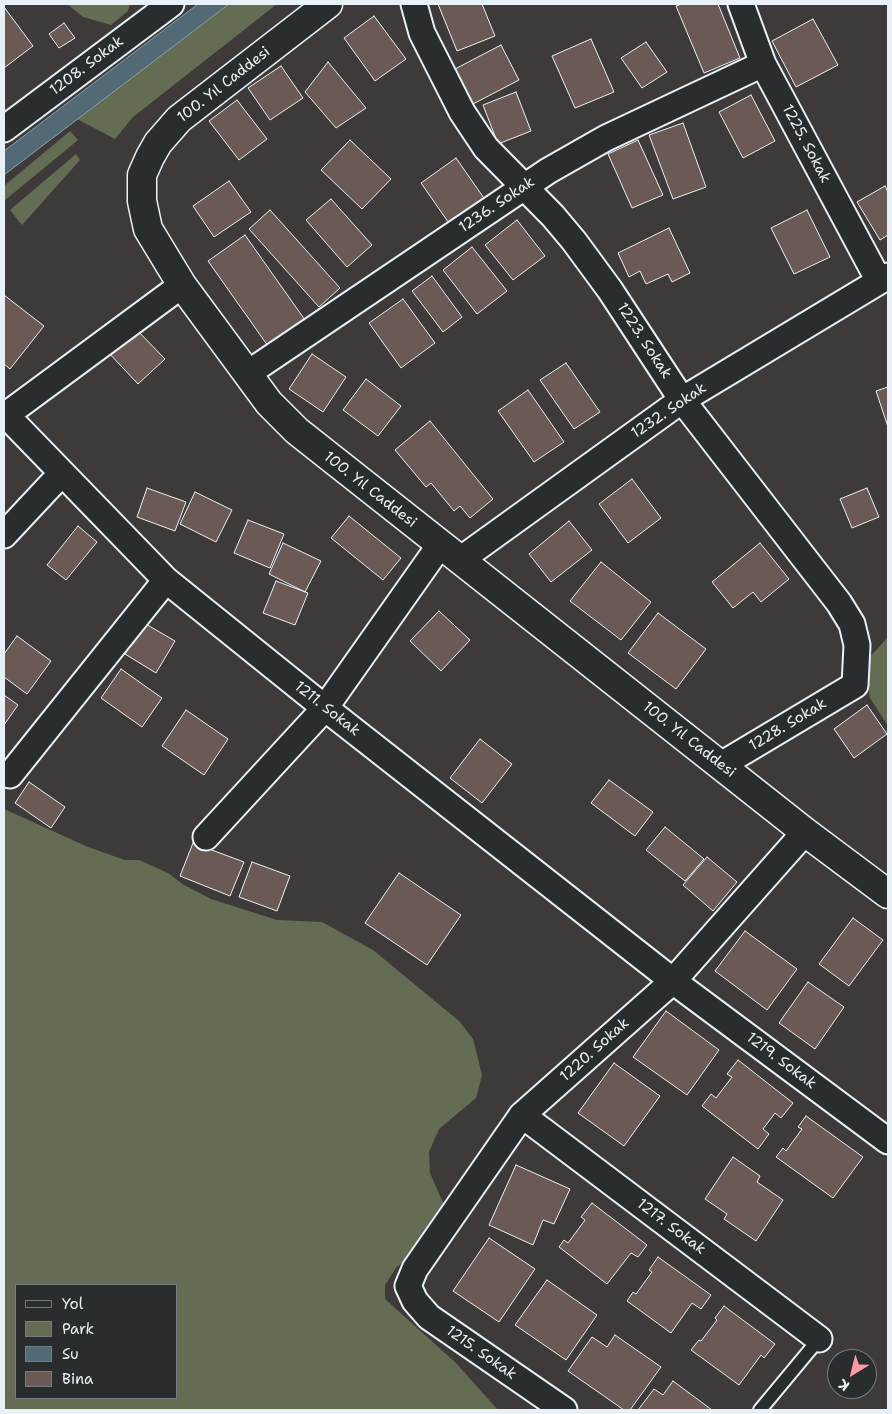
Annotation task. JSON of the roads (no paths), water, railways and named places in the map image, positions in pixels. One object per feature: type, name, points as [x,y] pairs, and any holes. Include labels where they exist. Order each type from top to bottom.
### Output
[{"type":"street","name":"1208. Sokak","points":[[4,129],[171,4]]},
{"type":"street","name":"100. Yıl Caddesi","points":[[328,4],[179,119],[158,143],[150,157],[142,175],[142,201],[148,229],[182,285],[269,403],[296,431],[805,832],[888,894]]},
{"type":"street","name":"1223. Sokak","points":[[414,4],[422,33],[462,112],[486,148],[523,188],[553,216],[574,241],[610,290],[682,400],[839,603],[852,624],[857,645],[856,685]]},
{"type":"street","name":"1225. Sokak","points":[[741,4],[763,64],[884,279]]},
{"type":"street","name":"1236. Sokak","points":[[247,374],[523,188],[606,138],[763,64]]},
{"type":"street","name":"1232. Sokak","points":[[206,836],[325,708],[450,553],[682,400],[884,279]]},
{"type":"street","points":[[5,414],[182,285]]},
{"type":"street","name":"1211. Sokak","points":[[5,414],[166,580],[325,708],[673,981]]},
{"type":"street","points":[[4,535],[62,474]]},
{"type":"street","points":[[10,775],[166,580]]},
{"type":"street","name":"1228. Sokak","points":[[721,765],[856,685]]},
{"type":"street","name":"1220. Sokak","points":[[408,1286],[416,1269],[522,1115],[673,981],[805,832]]},
{"type":"street","name":"1219. Sokak","points":[[673,981],[888,1141]]},
{"type":"street","name":"1217. Sokak","points":[[522,1115],[819,1339]]},
{"type":"street","name":"1215. Sokak","points":[[408,1286],[415,1301],[429,1316],[564,1410]]},
{"type":"lane","points":[[760,1410],[819,1339]]},
{"type":"water","points":[[198,4],[229,4],[4,175],[4,151]]}]
